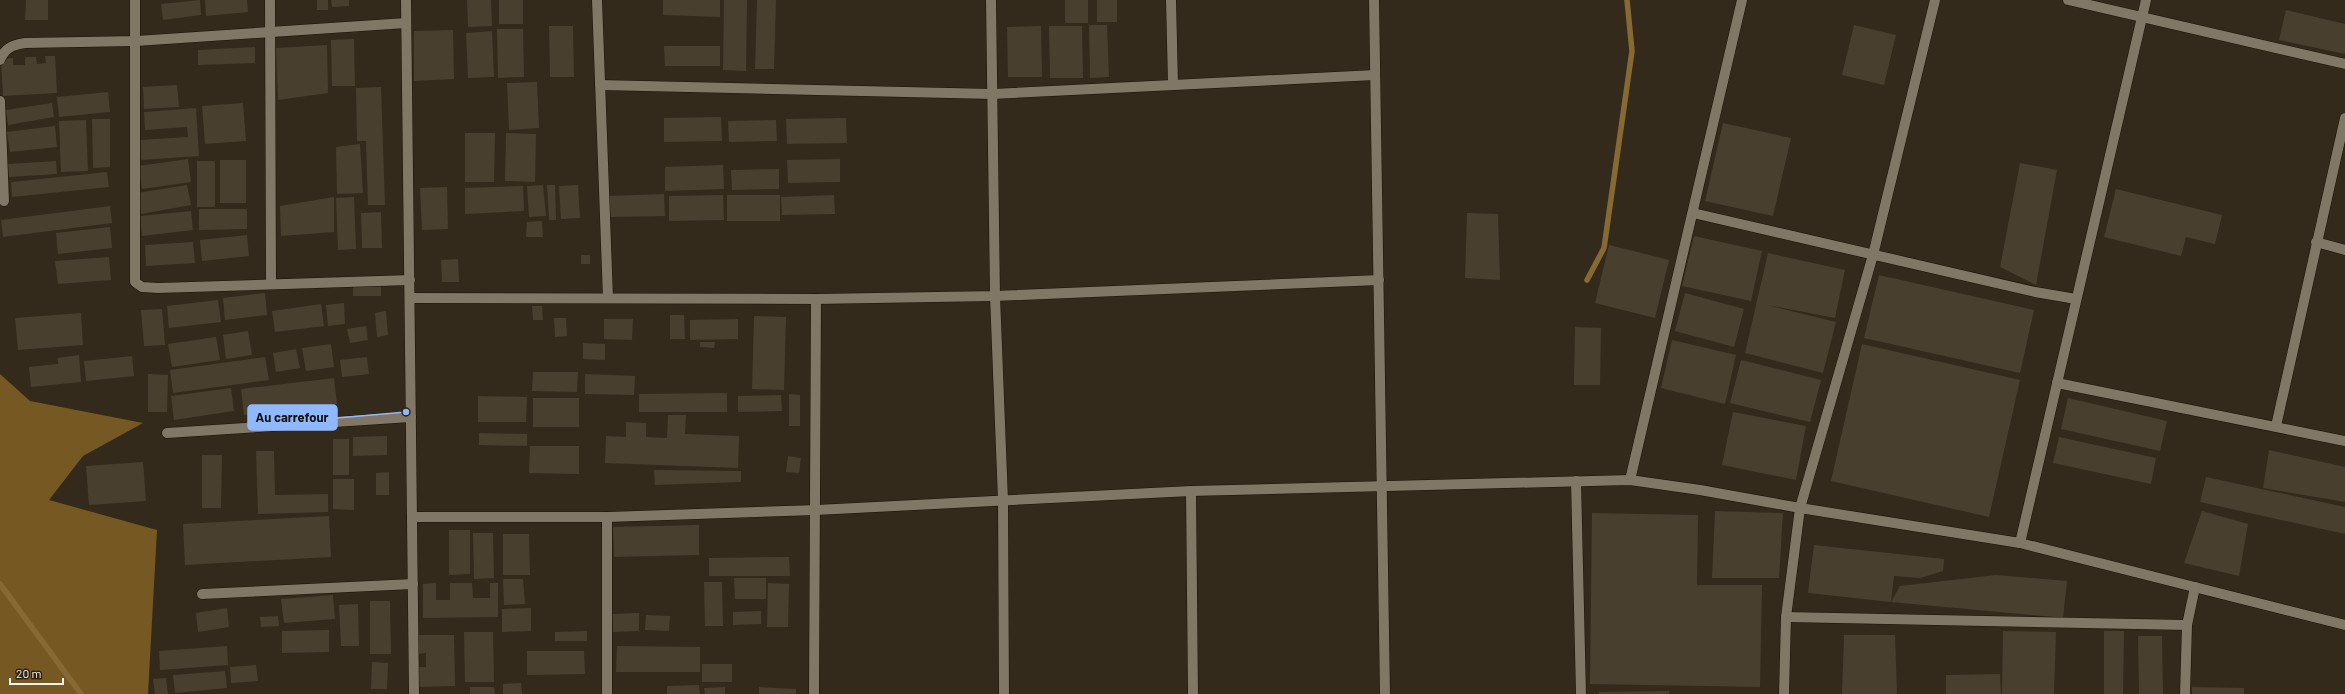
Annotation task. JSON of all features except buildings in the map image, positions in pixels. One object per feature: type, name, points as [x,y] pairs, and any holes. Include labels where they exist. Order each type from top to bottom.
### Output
[{"type":"street","points":[[135,0],[135,282],[142,287],[158,288],[271,283],[410,280]]},
{"type":"street","points":[[270,0],[271,283]]},
{"type":"street","points":[[406,0],[414,694]]},
{"type":"street","points":[[597,0],[608,298]]},
{"type":"street","points":[[991,0],[995,296],[1003,500],[1004,694]]},
{"type":"street","points":[[1171,0],[1173,84]]},
{"type":"street","points":[[1374,0],[1385,694]]},
{"type":"street","points":[[1630,480],[1742,0]]},
{"type":"street","points":[[1784,694],[1786,617],[1800,508],[1873,255],[1935,0]]},
{"type":"street","points":[[2068,0],[2345,64]]},
{"type":"street","points":[[2020,543],[2146,0]]},
{"type":"street","points":[[0,60],[3,52],[13,45],[19,44],[136,41],[406,23]]},
{"type":"street","points":[[600,84],[993,94],[1375,75]]},
{"type":"street","points":[[0,100],[4,202]]},
{"type":"street","points":[[2276,426],[2345,118]]},
{"type":"street","points":[[1693,213],[1873,255],[2076,299]]},
{"type":"street","points":[[2316,242],[2345,250]]},
{"type":"street","points":[[410,298],[816,299],[995,296],[1379,280]]},
{"type":"street","points":[[814,694],[816,299]]},
{"type":"street","points":[[2057,383],[2345,441]]},
{"type":"street","points":[[167,432],[411,417]]},
{"type":"street","points":[[412,517],[607,517],[816,510],[1191,491],[1630,480],[1700,490],[1800,508],[2020,543],[2345,625]]},
{"type":"street","points":[[1576,481],[1581,694]]},
{"type":"street","points":[[1191,491],[1193,694]]},
{"type":"street","points":[[607,517],[607,694]]},
{"type":"street","points":[[202,594],[413,584]]},
{"type":"street","points":[[2185,694],[2187,625],[2195,587]]},
{"type":"street","points":[[1786,617],[2187,625]]},
{"type":"shaded area","points":[[0,374],[30,401],[143,423],[83,456],[49,500],[157,530],[148,694],[0,694]]},
{"type":"waterway","points":[[1587,280],[1604,248],[1632,51],[1627,0]]},
{"type":"waterway","points":[[0,584],[81,694]]},
{"type":"place","name":"Au carrefour","points":[[406,412]]}]
